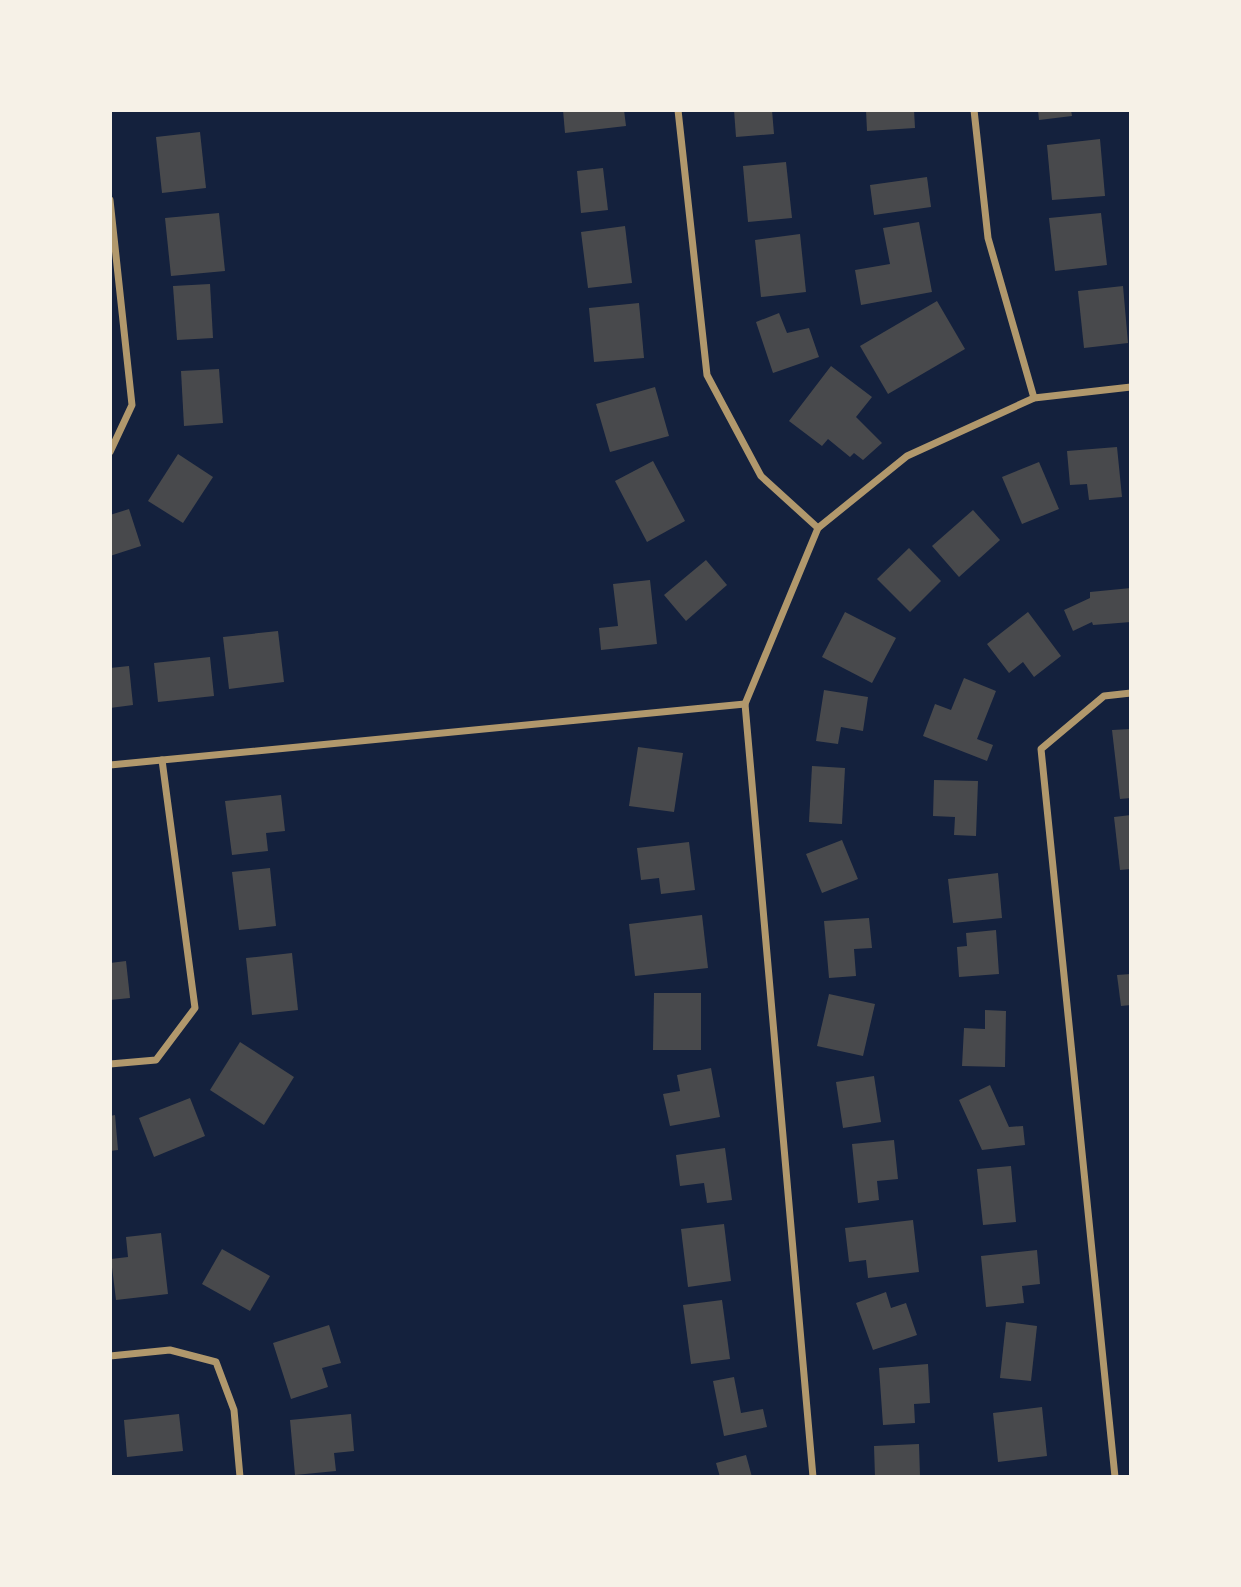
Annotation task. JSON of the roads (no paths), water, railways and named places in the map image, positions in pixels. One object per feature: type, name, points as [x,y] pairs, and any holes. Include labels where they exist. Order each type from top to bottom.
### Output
[{"type":"street","points":[[678,110],[707,375],[761,475],[818,528]]},
{"type":"street","points":[[975,110],[988,238],[1034,398]]},
{"type":"street","points":[[110,200],[132,405],[110,452]]},
{"type":"street","points":[[813,1477],[745,704],[818,528],[907,456],[1034,398],[1131,387]]},
{"type":"street","points":[[1115,1477],[1041,749],[1104,696],[1131,693]]},
{"type":"street","points":[[110,765],[745,704]]},
{"type":"street","points":[[110,1064],[156,1060],[195,1008],[162,760]]},
{"type":"street","points":[[110,1356],[170,1350],[216,1362],[234,1410],[240,1477]]}]
